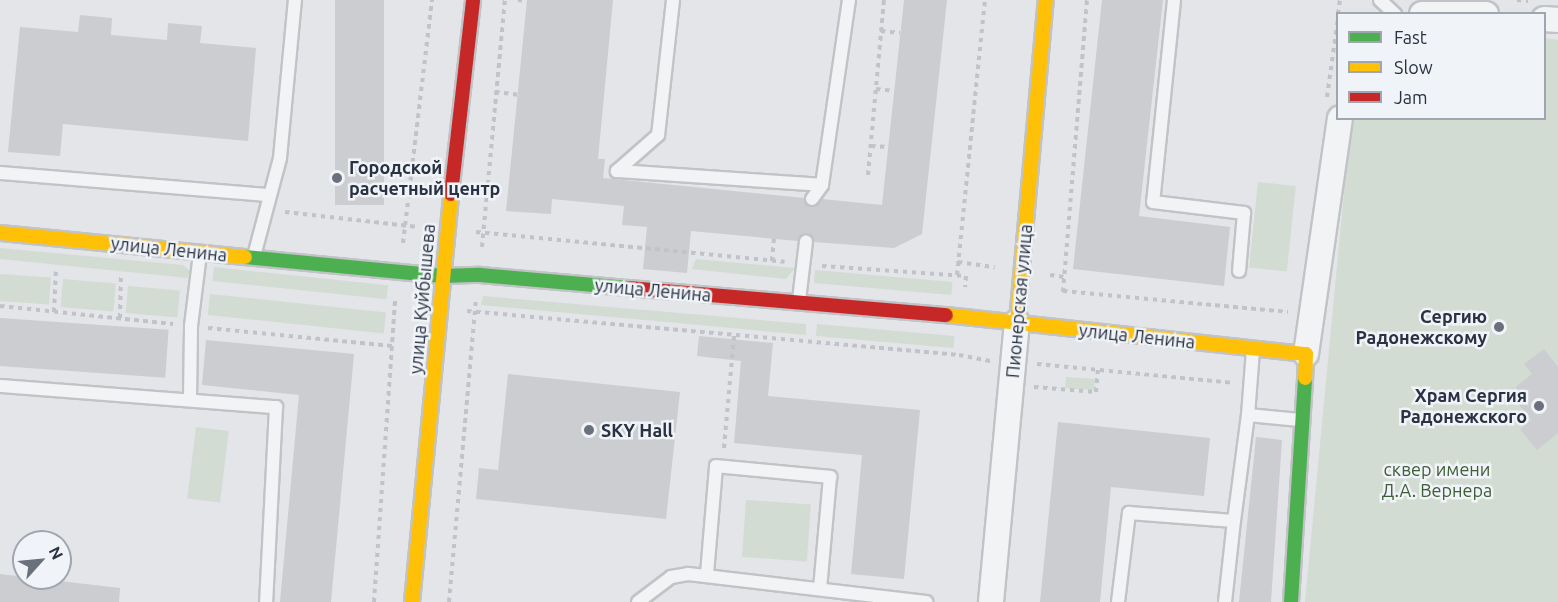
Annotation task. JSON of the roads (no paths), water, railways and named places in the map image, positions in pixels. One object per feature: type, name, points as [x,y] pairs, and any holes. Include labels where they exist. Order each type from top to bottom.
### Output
[{"type":"street","name":"улица Куйбышева","points":[[412,602],[446,230],[473,0]]},
{"type":"street","name":"Пионерская улица","points":[[991,602],[1046,0]]},
{"type":"street","points":[[1291,602],[1300,420],[1306,354],[1340,120]]},
{"type":"street","name":"улица Ленина","points":[[0,233],[442,276],[480,275],[1017,322],[1306,354]]},
{"type":"lane","points":[[254,258],[267,195],[280,158],[295,0]]},
{"type":"lane","points":[[673,0],[658,135],[617,171],[822,185]]},
{"type":"lane","points":[[812,199],[822,185],[849,0]]},
{"type":"lane","points":[[1174,0],[1153,202],[1244,213],[1239,271]]},
{"type":"lane","points":[[1380,0],[1393,12]]},
{"type":"lane","points":[[0,173],[267,195]]},
{"type":"lane","points":[[799,303],[806,242]]},
{"type":"lane","points":[[190,399],[191,326],[200,252]]},
{"type":"lane","points":[[1225,602],[1248,415],[1253,348]]},
{"type":"lane","points":[[0,386],[276,407],[266,602]]},
{"type":"lane","points":[[1248,415],[1300,420]]},
{"type":"lane","points":[[707,574],[716,466],[830,477],[820,589]]},
{"type":"lane","points":[[1118,602],[1129,513],[1234,521]]},
{"type":"lane","points":[[638,602],[671,577],[707,574],[926,602]]},
{"type":"place","name":"Городской расчетный центр","points":[[337,178]]},
{"type":"place","name":"Сергию Радонежскому","points":[[1499,327]]},
{"type":"place","name":"Храм Сергия Радонежского","points":[[1539,406]]},
{"type":"place","name":"SKY Hall","points":[[589,430]]},
{"type":"park label","name":"сквер имени Д.А. Вернера","points":[[1437,480]]}]
